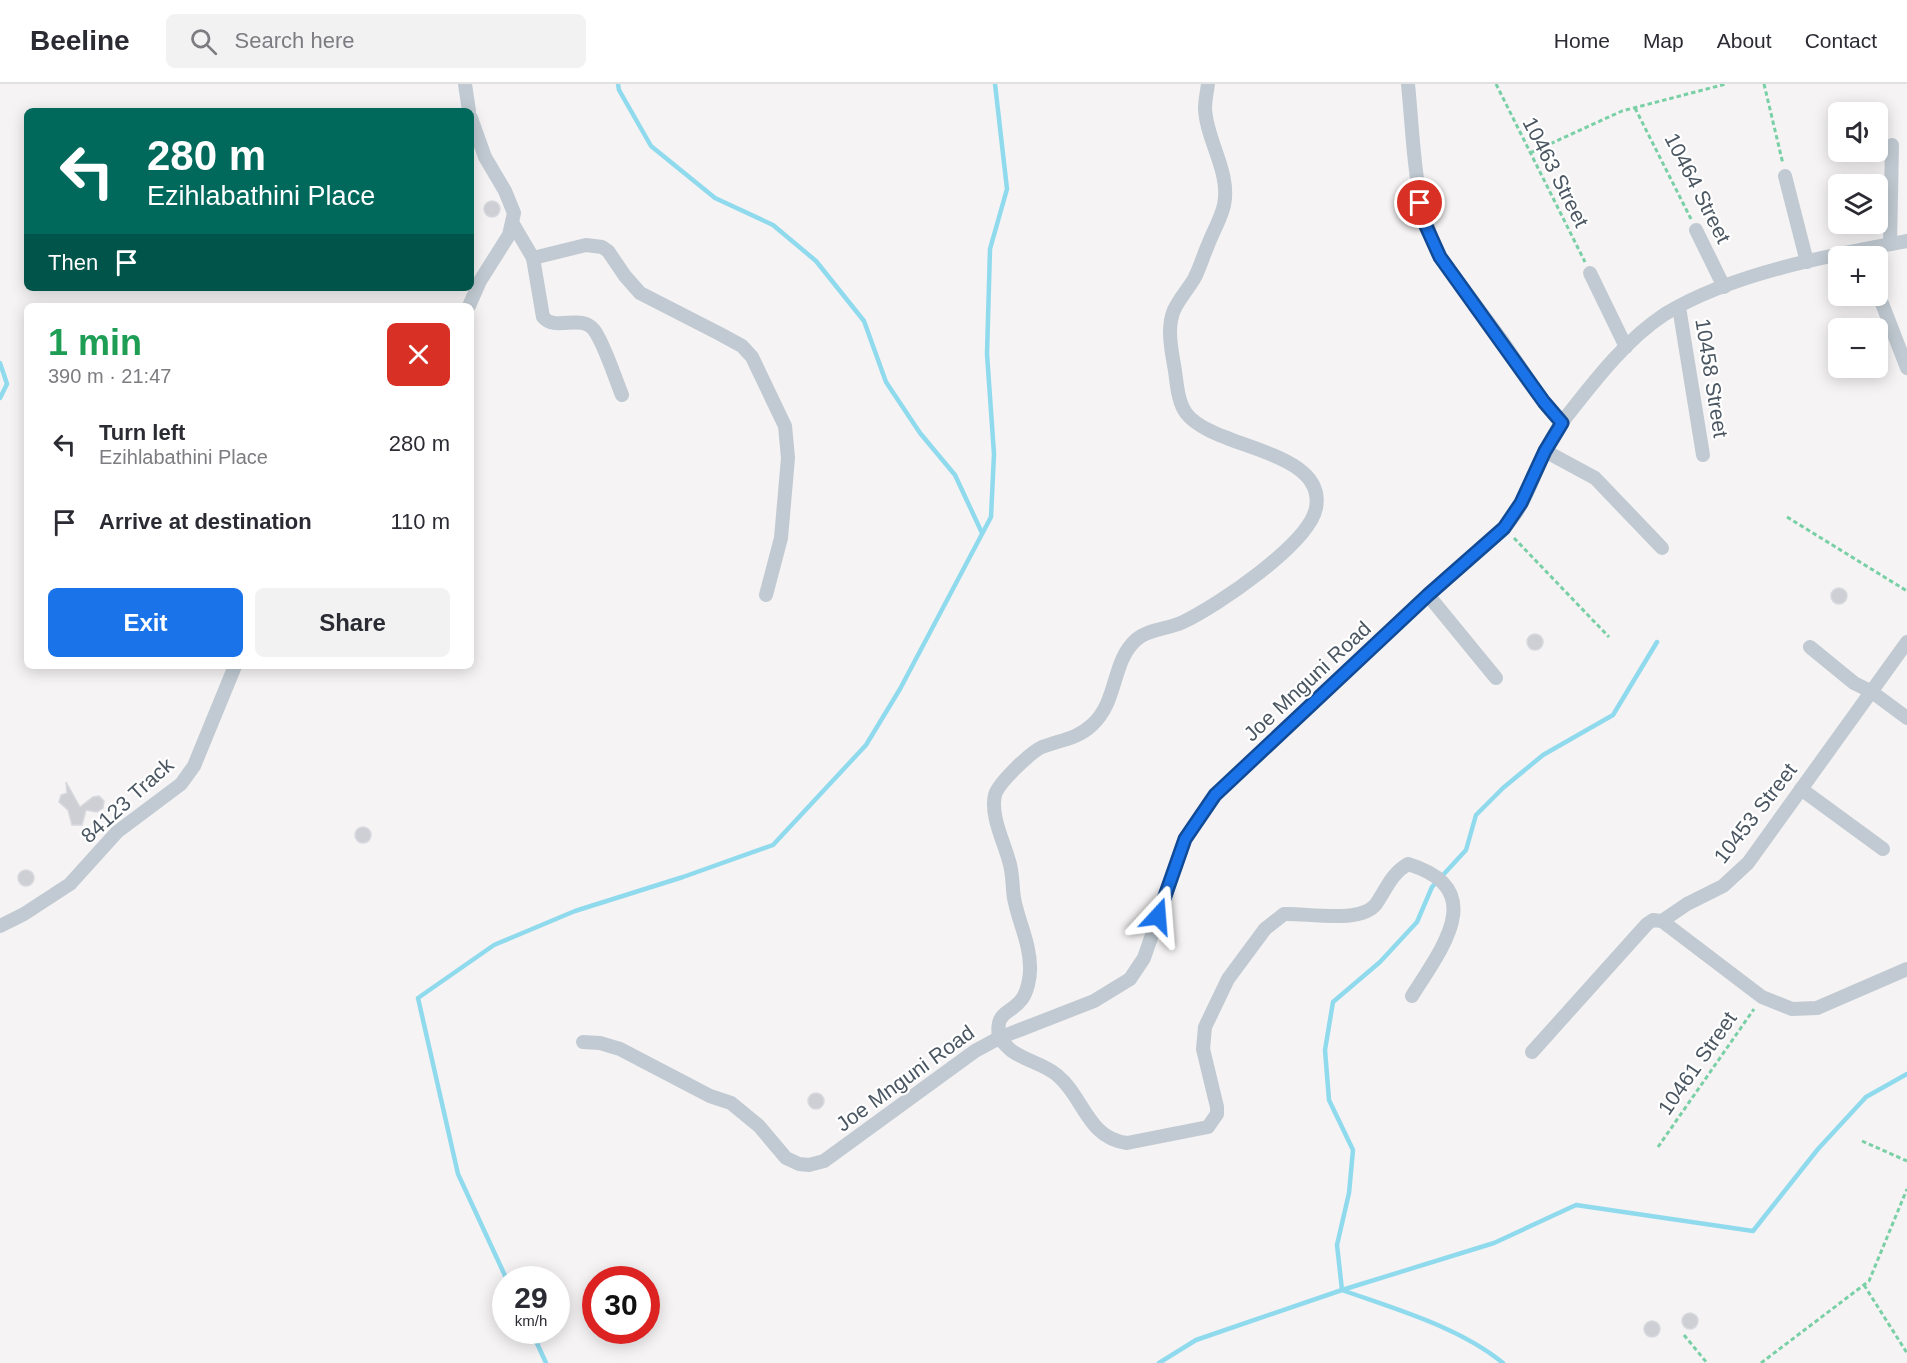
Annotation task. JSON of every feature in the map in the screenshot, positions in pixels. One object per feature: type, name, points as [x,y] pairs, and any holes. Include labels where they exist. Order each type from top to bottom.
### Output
[{"type":"street","points":[[465,84],[469,108]]},
{"type":"street","points":[[1208,84],[1205,108],[1221,171],[1225,201],[1196,276],[1174,311],[1170,339],[1178,394],[1183,410],[1194,423],[1204,429],[1269,453],[1310,478],[1316,493],[1316,508],[1305,532],[1224,600],[1181,623],[1139,637],[1118,667],[1113,692],[1103,712],[1092,725],[1074,738],[1034,752],[998,789],[994,803],[1011,865],[1014,897],[1029,957],[1030,973],[1021,1000],[1001,1014],[998,1023],[999,1038],[1013,1052],[1055,1073],[1077,1098],[1093,1126],[1116,1141],[1127,1143],[1208,1127],[1214,1121],[1217,1107],[1203,1049],[1202,1035],[1228,979],[1265,929],[1284,914],[1335,917],[1359,914],[1375,906],[1397,871],[1408,864],[1428,870],[1446,883],[1455,902],[1446,939],[1412,996]]},
{"type":"street","points":[[1408,84],[1420,203],[1432,242],[1440,257],[1544,402],[1562,423]]},
{"type":"street","points":[[474,126],[485,157],[511,204],[513,224],[533,258],[543,317],[551,323],[579,322],[594,330],[622,395]]},
{"type":"street","points":[[1890,244],[1892,145]]},
{"type":"street","points":[[1785,176],[1807,262]]},
{"type":"street","points":[[471,303],[513,224]]},
{"type":"street","name":"10464 Street","points":[[1696,230],[1724,287]]},
{"type":"street","name":"Joe Mnguni Road","points":[[1884,246],[1907,241]]},
{"type":"street","points":[[533,258],[586,245],[602,247],[608,251],[640,293],[720,333],[742,346],[752,357],[764,377],[785,426],[788,458],[781,538],[766,595]]},
{"type":"street","name":"Joe Mnguni Road","points":[[583,1042],[600,1042],[620,1049],[710,1096],[731,1102],[759,1126],[786,1158],[798,1164],[808,1165],[824,1161],[944,1071],[999,1038],[1094,1001],[1130,979],[1144,958],[1185,839],[1204,809],[1215,795],[1428,595],[1504,528],[1521,503],[1545,451],[1562,423],[1626,347],[1650,325],[1679,307],[1724,287],[1807,262],[1828,259]]},
{"type":"street","points":[[1590,273],[1626,347]]},
{"type":"street","points":[[1883,306],[1907,368]]},
{"type":"street","name":"10458 Street","points":[[1679,307],[1703,455]]},
{"type":"street","points":[[1545,451],[1595,478],[1662,548]]},
{"type":"street","points":[[1428,595],[1496,678]]},
{"type":"street","name":"10453 Street","points":[[1532,1052],[1647,924],[1653,920],[1662,921],[1687,904],[1723,886],[1748,863],[1907,642]]},
{"type":"street","points":[[1810,648],[1854,683],[1872,692],[1907,718]]},
{"type":"street","name":"84123 Track","points":[[0,926],[24,914],[70,884],[117,832],[181,784],[194,766],[234,669]]},
{"type":"street","points":[[1801,789],[1883,849]]},
{"type":"street","points":[[1662,921],[1762,998],[1792,1009],[1817,1008],[1907,969]]},
{"type":"path","name":"10463 Street","points":[[1496,84],[1590,273]]},
{"type":"path","points":[[1529,154],[1622,111],[1726,84]]},
{"type":"path","points":[[1764,84],[1785,176]]},
{"type":"path","name":"10464 Street","points":[[1635,108],[1696,230]]},
{"type":"path","points":[[1787,517],[1907,591]]},
{"type":"path","points":[[1504,528],[1609,637]]},
{"type":"path","name":"10461 Street","points":[[1658,1147],[1762,998]]},
{"type":"path","points":[[1862,1141],[1907,1161]]},
{"type":"path","points":[[1761,1363],[1869,1281],[1907,1189]]},
{"type":"path","points":[[1864,1285],[1907,1353]]},
{"type":"path","points":[[1683,1335],[1707,1363]]},
{"type":"building","points":[[492,201],[500,209],[492,217],[484,209]]},
{"type":"building","points":[[1839,588],[1845,590],[1847,596],[1845,602],[1839,604],[1833,602],[1831,596],[1833,590]]},
{"type":"building","points":[[1535,634],[1543,642],[1535,650],[1527,642]]},
{"type":"building","points":[[66,782],[80,807],[93,797],[99,796],[104,801],[103,808],[97,812],[86,810],[82,825],[72,825],[68,810],[59,802],[61,795],[67,793]]},
{"type":"building","points":[[363,827],[371,835],[363,843],[355,835]]},
{"type":"building","points":[[26,870],[34,878],[26,886],[18,878]]},
{"type":"building","points":[[816,1093],[822,1095],[824,1101],[822,1107],[816,1109],[810,1107],[808,1101],[810,1095]]},
{"type":"building","points":[[1690,1313],[1698,1321],[1690,1329],[1682,1321]]},
{"type":"building","points":[[1652,1321],[1658,1323],[1660,1329],[1658,1335],[1652,1337],[1646,1335],[1644,1329],[1646,1323]]},
{"type":"waterway","points":[[618,84],[619,90],[651,146],[715,198],[773,225],[816,261],[864,321],[886,382],[920,433],[955,475],[982,533]]},
{"type":"waterway","points":[[501,1266],[458,1174],[418,998],[494,945],[575,911],[683,877],[773,845],[866,745],[900,689],[991,517],[994,454],[987,354],[990,249],[1007,189],[995,84]]},
{"type":"waterway","points":[[0,363],[7,384],[0,398]]},
{"type":"waterway","points":[[1503,1363],[1486,1350],[1447,1329],[1342,1290],[1337,1245],[1349,1193],[1353,1150],[1329,1100],[1325,1050],[1333,1002],[1380,962],[1417,922],[1432,887],[1466,850],[1476,815],[1503,788],[1543,755],[1613,715],[1657,642]]},
{"type":"waterway","points":[[1159,1363],[1196,1340],[1342,1290],[1494,1243],[1576,1205],[1753,1231],[1818,1149],[1866,1097],[1907,1074]]},
{"type":"waterway","points":[[537,1344],[546,1363]]},
{"type":"route","points":[[1158,916],[1185,839],[1215,795],[1428,595],[1504,528],[1521,503],[1545,451],[1562,423],[1544,402],[1440,257],[1426,226],[1420,203]]}]
